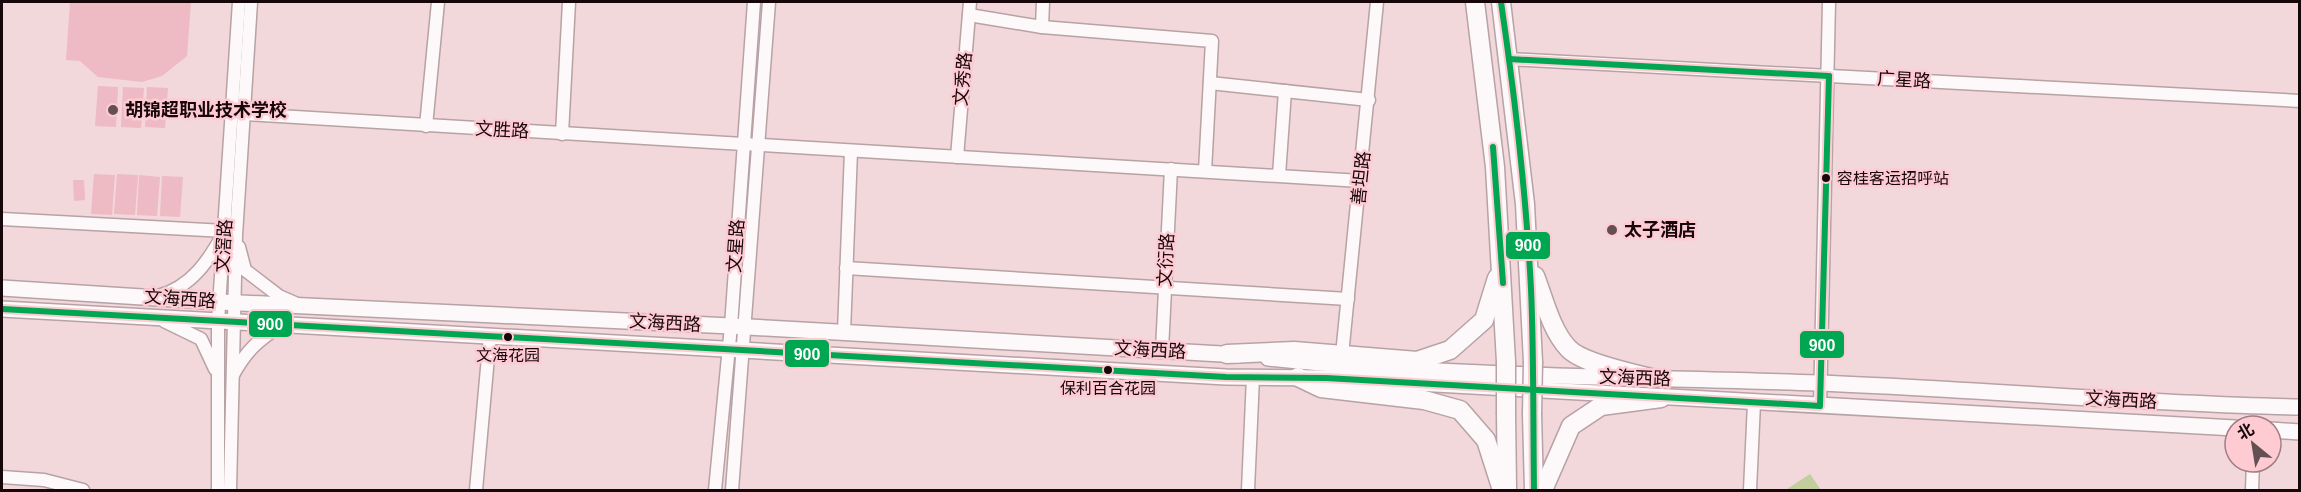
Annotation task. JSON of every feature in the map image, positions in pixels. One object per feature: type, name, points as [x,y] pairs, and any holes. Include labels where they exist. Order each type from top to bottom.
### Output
[{"type":"highway","points":[[1475,2],[1495,167],[1502,258],[1507,490]]},
{"type":"highway","points":[[1501,2],[1509,59],[1529,260],[1534,490]]},
{"type":"highway","points":[[1227,354],[1294,351],[1417,361],[1450,350],[1484,321],[1502,258]]},
{"type":"highway","points":[[1529,260],[1551,319],[1568,349],[1599,364],[1651,378]]},
{"type":"highway","points":[[1298,377],[1321,388],[1424,400],[1460,410],[1486,440],[1502,490]]},
{"type":"highway","points":[[1543,490],[1571,426],[1601,405],[1661,398]]},
{"type":"main road","name":"文海西路","points":[[2,288],[151,298],[738,326],[1162,350],[1340,365],[1821,384],[2220,405],[2300,407]]},
{"type":"main road","name":"文海西路","points":[[2,309],[2223,427]]},
{"type":"main road","points":[[2283,431],[2300,432]]},
{"type":"street","name":"文滘路","points":[[218,490],[218,376],[227,302],[239,2]]},
{"type":"street","name":"文滘路","points":[[230,233],[245,114],[251,2]]},
{"type":"street","points":[[426,126],[438,2]]},
{"type":"street","points":[[562,134],[570,2]]},
{"type":"street","name":"文星路","points":[[732,490],[744,350],[738,326],[743,145],[754,2]]},
{"type":"street","name":"文星路","points":[[715,490],[727,349],[738,326],[759,146],[769,2]]},
{"type":"street","name":"文秀路","points":[[957,157],[970,2]]},
{"type":"street","points":[[1042,27],[1043,2]]},
{"type":"street","name":"善坦路","points":[[1342,355],[1377,2]]},
{"type":"street","points":[[1820,406],[1829,2]]},
{"type":"street","points":[[969,15],[1042,27],[1212,41],[1205,171]]},
{"type":"street","name":"广星路","points":[[1509,59],[2300,101]]},
{"type":"street","points":[[1210,83],[1369,100]]},
{"type":"street","points":[[1279,175],[1285,91]]},
{"type":"street","name":"文胜路","points":[[245,114],[1361,181]]},
{"type":"street","points":[[844,332],[851,151]]},
{"type":"street","name":"文衍路","points":[[1162,350],[1171,169]]},
{"type":"street","points":[[2,219],[230,233]]},
{"type":"street","points":[[151,298],[170,292],[189,280],[209,260],[230,233]]},
{"type":"street","points":[[230,233],[245,270],[279,296],[299,305]]},
{"type":"street","points":[[846,268],[1348,299]]},
{"type":"street","points":[[154,317],[201,339],[218,376]]},
{"type":"street","name":"文滘路","points":[[225,322],[231,378],[230,490]]},
{"type":"street","points":[[231,378],[244,355],[260,338],[282,325]]},
{"type":"street","points":[[476,490],[490,335]]},
{"type":"street","points":[[1248,490],[1253,377]]},
{"type":"street","points":[[1750,490],[1754,403]]},
{"type":"street","points":[[2252,490],[2253,474]]},
{"type":"street","points":[[2,477],[83,490]]},
{"type":"shaded area","points":[[70,2],[191,2],[187,56],[162,76],[142,82],[98,77],[80,61],[66,60]]},
{"type":"shaded area","points":[[98,86],[118,87],[116,127],[95,126]]},
{"type":"shaded area","points":[[123,87],[144,88],[141,128],[121,127]]},
{"type":"shaded area","points":[[147,87],[168,88],[165,128],[145,127]]},
{"type":"shaded area","points":[[94,174],[115,175],[112,215],[91,214]]},
{"type":"shaded area","points":[[117,174],[138,175],[135,215],[114,214]]},
{"type":"shaded area","points":[[139,175],[160,177],[157,216],[137,215]]},
{"type":"shaded area","points":[[162,176],[183,177],[180,217],[160,216]]},
{"type":"shaded area","points":[[73,180],[84,180],[85,200],[74,201]]},
{"type":"shaded area","points":[[1810,474],[1821,490],[1787,489]]},
{"type":"transit line","name":"900","points":[[1501,2],[1511,73],[1529,253],[1533,339],[1534,490]]},
{"type":"transit line","name":"900","points":[[1509,59],[1829,76]]},
{"type":"transit line","name":"900","points":[[2,309],[1226,377],[1326,378],[1820,406],[1829,76]]},
{"type":"transit line","name":"900","points":[[1493,147],[1503,283]]},
{"type":"place","name":"胡锦超职业技术学校","points":[[113,110]]},
{"type":"place","name":"容桂客运招呼站","points":[[1826,178]]},
{"type":"place","name":"太子酒店","points":[[1612,230]]},
{"type":"place","name":"文海花园","points":[[508,337]]},
{"type":"place","name":"保利百合花园","points":[[1108,370]]}]
